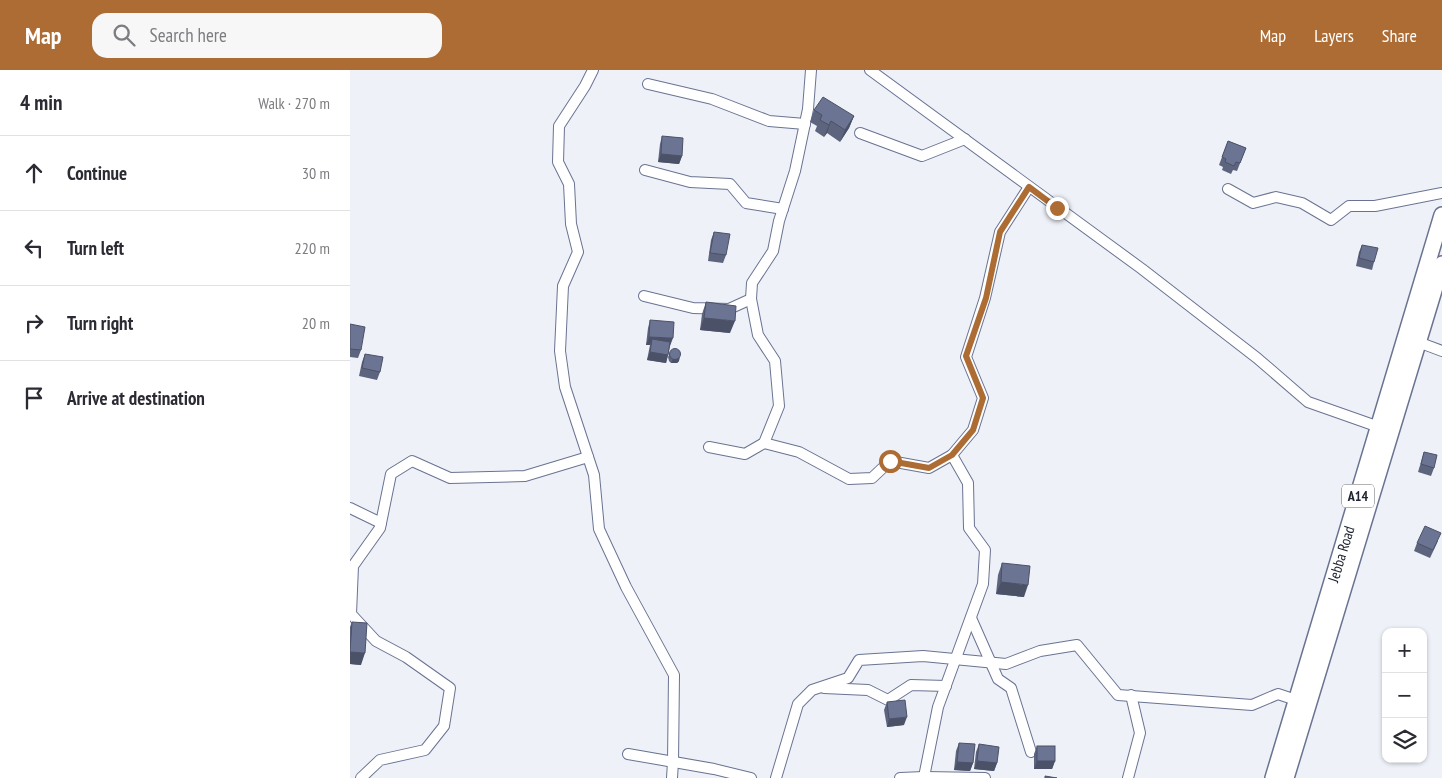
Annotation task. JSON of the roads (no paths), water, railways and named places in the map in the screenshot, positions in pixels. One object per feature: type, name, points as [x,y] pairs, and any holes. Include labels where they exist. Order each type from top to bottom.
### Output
[{"type":"highway","name":"Jebba Road","points":[[1273,778],[1442,214]]},
{"type":"highway","points":[[1286,778],[1442,264]]},
{"type":"street","points":[[593,70],[559,126],[558,162],[569,184],[571,224],[578,252],[563,286],[560,351],[565,387],[594,475],[599,529],[626,587],[674,676],[672,778]]},
{"type":"street","points":[[709,447],[745,454],[764,443],[778,406],[775,361],[758,335],[751,299],[752,283],[772,251],[795,171],[808,110],[811,70]]},
{"type":"street","points":[[870,70],[1233,338],[1308,402],[1379,427]]},
{"type":"street","points":[[648,84],[712,99],[769,121],[805,124]]},
{"type":"street","points":[[860,133],[922,156],[965,139]]},
{"type":"street","points":[[645,170],[690,182],[730,184],[746,203],[783,209]]},
{"type":"street","points":[[764,443],[799,452],[849,479],[872,478],[890,461],[929,468],[952,455],[973,430],[983,398],[966,356],[986,298],[1000,232],[1029,187]]},
{"type":"street","points":[[1228,188],[1253,203],[1276,197],[1302,203],[1331,220],[1348,206],[1376,206],[1442,193]]},
{"type":"street","points":[[644,296],[693,308],[729,309],[751,299]]},
{"type":"street","points":[[1418,342],[1442,352]]},
{"type":"street","points":[[924,777],[938,707],[982,584],[985,550],[969,528],[968,483],[952,455]]},
{"type":"street","points":[[361,778],[380,760],[425,750],[444,726],[450,688],[406,657],[376,641],[351,614],[353,566],[380,528],[391,474],[412,461],[450,478],[526,476],[588,456]]},
{"type":"street","points":[[350,508],[380,523]]},
{"type":"street","points":[[971,618],[998,679],[1011,688],[1031,752]]},
{"type":"street","points":[[776,778],[798,704],[812,690],[848,678],[859,660],[923,656],[1006,664],[1040,651],[1077,644],[1118,695],[1252,705],[1278,694],[1296,700]]},
{"type":"street","points":[[818,688],[868,690],[888,700],[911,685],[946,686]]},
{"type":"street","points":[[1128,778],[1140,733],[1130,695]]},
{"type":"street","points":[[628,754],[751,778]]},
{"type":"street","points":[[900,778],[985,778]]}]
